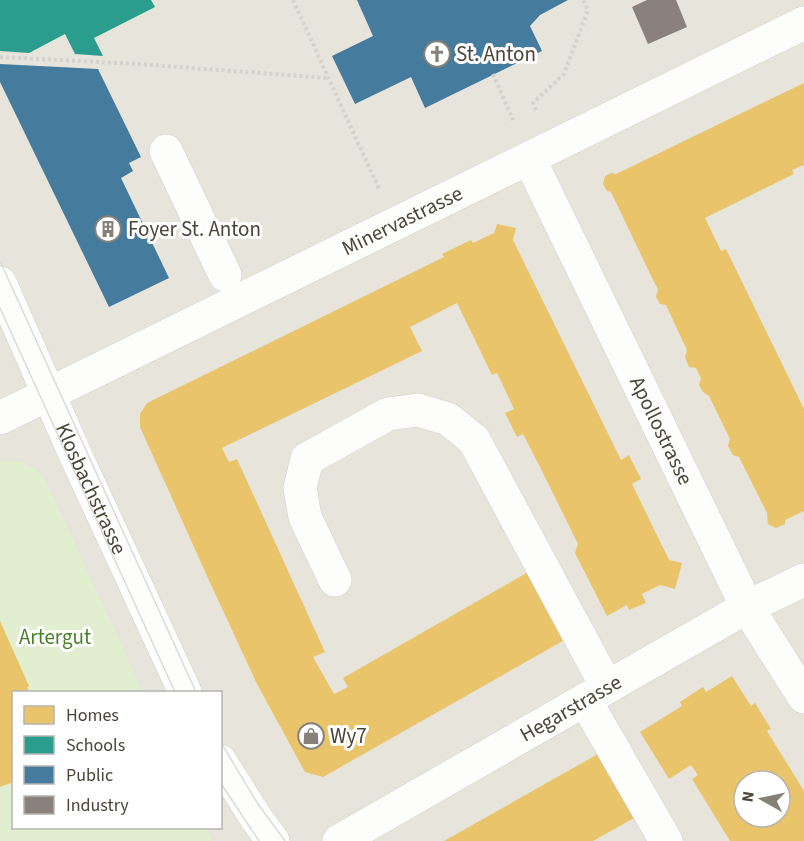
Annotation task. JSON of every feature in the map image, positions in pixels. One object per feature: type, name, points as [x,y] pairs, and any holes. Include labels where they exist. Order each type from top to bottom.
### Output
[{"type":"street","name":"Minervastrasse","points":[[0,418],[804,23]]},
{"type":"street","points":[[166,151],[225,275]]},
{"type":"street","name":"Apollostrasse","points":[[529,158],[747,607],[804,697]]},
{"type":"street","name":"Klosbachstrasse","points":[[0,283],[184,691]]},
{"type":"street","points":[[335,580],[305,517],[300,488],[306,459],[388,414],[418,410],[448,419],[474,440],[666,841]]},
{"type":"street","name":"Hegarstrasse","points":[[339,841],[747,607],[804,580]]},
{"type":"street","points":[[222,764],[273,841]]},
{"type":"path","points":[[293,0],[383,198]]},
{"type":"path","points":[[537,112],[532,103],[564,74],[588,10],[583,0]]},
{"type":"path","points":[[0,57],[138,64],[328,78]]},
{"type":"path","points":[[493,74],[508,109]]},
{"type":"shaded area","points":[[0,0],[804,0],[804,841],[0,841]]},
{"type":"green space","name":"Artergut","points":[[0,462],[18,462],[28,465],[45,479],[143,691],[12,691],[12,829],[206,829],[212,841],[0,841]]},
{"type":"building: Homes","points":[[804,83],[804,165],[792,170],[794,174],[705,218],[721,251],[726,249],[804,409],[804,511],[785,520],[785,524],[776,528],[768,524],[767,513],[739,457],[733,455],[728,446],[730,439],[709,396],[699,385],[701,378],[696,368],[689,367],[685,357],[687,350],[666,305],[660,304],[656,297],[658,289],[611,192],[607,191],[603,184],[605,176],[611,173],[616,174]]},
{"type":"building: Homes","points":[[497,224],[516,228],[513,240],[621,460],[629,455],[641,479],[632,484],[669,560],[682,563],[675,589],[660,585],[642,594],[646,603],[629,610],[627,605],[607,616],[575,553],[578,544],[540,467],[523,434],[517,437],[505,413],[514,409],[497,373],[492,375],[457,303],[410,327],[422,351],[222,448],[229,462],[237,459],[325,652],[313,657],[334,694],[348,687],[343,678],[530,571],[568,638],[323,777],[305,772],[257,684],[212,587],[140,427],[140,414],[147,403],[444,257],[442,254],[471,240],[473,243],[494,233]]},
{"type":"building: Homes","points":[[0,621],[29,686],[27,687],[29,691],[12,691],[12,783],[0,787]]},
{"type":"building: Homes","points":[[732,676],[751,706],[755,703],[771,729],[767,731],[790,769],[732,769],[732,829],[792,829],[792,772],[804,791],[804,841],[730,841],[692,779],[698,775],[691,765],[669,779],[640,732],[682,706],[680,702],[703,687],[706,692]]},
{"type":"building: Homes","points":[[598,754],[634,818],[593,841],[444,841]]},
{"type":"building: Schools","points":[[0,0],[151,0],[155,7],[94,38],[103,56],[75,54],[65,34],[29,53],[0,51]]},
{"type":"building: Public","name":"St. Anton","points":[[357,0],[568,0],[540,15],[530,26],[542,51],[425,108],[411,77],[355,104],[332,56],[373,36]]},
{"type":"building: Public","name":"Foyer St. Anton","points":[[0,64],[98,69],[141,157],[129,163],[133,171],[121,178],[169,278],[109,307],[0,82]]},
{"type":"building: Industry","points":[[647,0],[676,0],[687,27],[648,44],[632,7]]},
{"type":"tram line","points":[[0,261],[196,691]]},
{"type":"tram line","points":[[0,308],[175,691]]},
{"type":"tram line","points":[[222,744],[258,804],[285,841]]},
{"type":"tram line","points":[[222,785],[259,841]]},
{"type":"place","name":"St. Anton","points":[[437,54]]},
{"type":"place","name":"Foyer St. Anton","points":[[108,229]]},
{"type":"place","name":"Wy7","points":[[311,736]]}]
